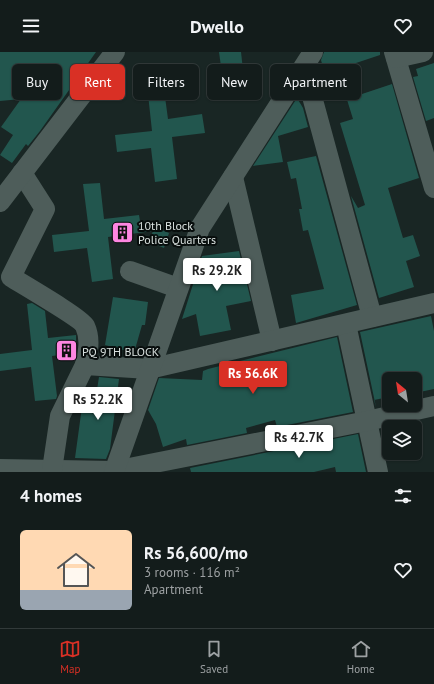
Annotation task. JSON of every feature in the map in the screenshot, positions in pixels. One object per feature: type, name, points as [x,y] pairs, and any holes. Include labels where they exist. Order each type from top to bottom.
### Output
[{"type":"street","points":[[0,202],[115,52]]},
{"type":"street","points":[[423,52],[395,55],[434,184]]},
{"type":"street","points":[[114,472],[200,228],[309,60]]},
{"type":"street","points":[[309,60],[372,317]]},
{"type":"street","points":[[22,173],[45,209],[5,274],[69,312],[85,325],[89,347],[85,365],[60,416],[52,470]]},
{"type":"street","points":[[233,177],[272,341]]},
{"type":"street","points":[[130,271],[178,288]]},
{"type":"street","points":[[85,365],[149,370],[434,303]]},
{"type":"street","points":[[346,324],[378,472]]},
{"type":"street","points":[[0,469],[114,472],[434,406]]},
{"type":"building","points":[[0,52],[96,52],[87,64],[70,64],[70,89],[62,100],[62,64],[12,64],[12,100],[0,101]]},
{"type":"building","points":[[219,52],[241,52],[242,64],[221,64]]},
{"type":"building","points":[[324,52],[380,52],[380,55],[353,64],[322,64],[321,60]]},
{"type":"building","points":[[434,63],[434,118],[426,121],[413,77],[418,76],[416,69]]},
{"type":"building","points":[[392,84],[419,178],[388,188],[403,238],[413,235],[420,256],[406,261],[414,287],[379,298],[351,196],[358,208],[365,205],[340,123],[353,119],[347,100],[361,100],[361,91],[362,94]]},
{"type":"building","points":[[20,100],[62,100],[40,131],[28,146],[26,144],[12,163],[0,155],[13,135],[1,127]]},
{"type":"building","points":[[149,100],[165,100],[168,119],[202,114],[205,133],[172,137],[177,179],[155,182],[151,148],[117,152],[115,135],[152,131]]},
{"type":"building","points":[[296,100],[298,100],[303,108],[308,127],[278,136],[283,162],[253,166]]},
{"type":"building","points":[[316,156],[357,305],[296,323],[291,295],[324,289],[308,230],[303,231],[299,209],[302,209],[296,178],[291,179],[287,162]]},
{"type":"building","name":"10th Block Police Quarters","points":[[100,183],[104,219],[139,215],[140,221],[169,233],[164,248],[149,242],[153,231],[108,237],[113,279],[92,282],[87,248],[54,252],[52,235],[89,231],[83,184]]},
{"type":"building","points":[[239,251],[251,301],[226,306],[231,330],[200,336],[196,314],[182,319],[202,256]]},
{"type":"building","points":[[113,297],[148,302],[145,325],[142,325],[134,353],[105,345]]},
{"type":"building","name":"PQ 9TH BLOCK","points":[[32,303],[45,311],[48,338],[76,335],[76,353],[52,356],[57,396],[56,399],[35,401],[31,367],[0,371],[0,354],[32,350],[27,304]]},
{"type":"building","points":[[431,316],[434,331],[434,389],[422,392],[422,372],[382,372],[382,398],[374,400],[360,332]]},
{"type":"building","points":[[337,337],[353,412],[277,427],[275,420],[246,428],[247,433],[187,445],[186,439],[163,447],[156,424],[148,410],[159,378],[202,380],[203,371],[208,369]]},
{"type":"building","points":[[99,377],[119,379],[110,449],[106,459],[75,458],[84,392],[86,390],[90,390],[93,415]]},
{"type":"building","points":[[358,434],[366,472],[336,472],[335,467],[314,472],[191,472],[190,468]]},
{"type":"place","name":"10th Block Police Quarters","points":[[122,232]]},
{"type":"place","name":"PQ 9TH BLOCK","points":[[66,351]]}]
